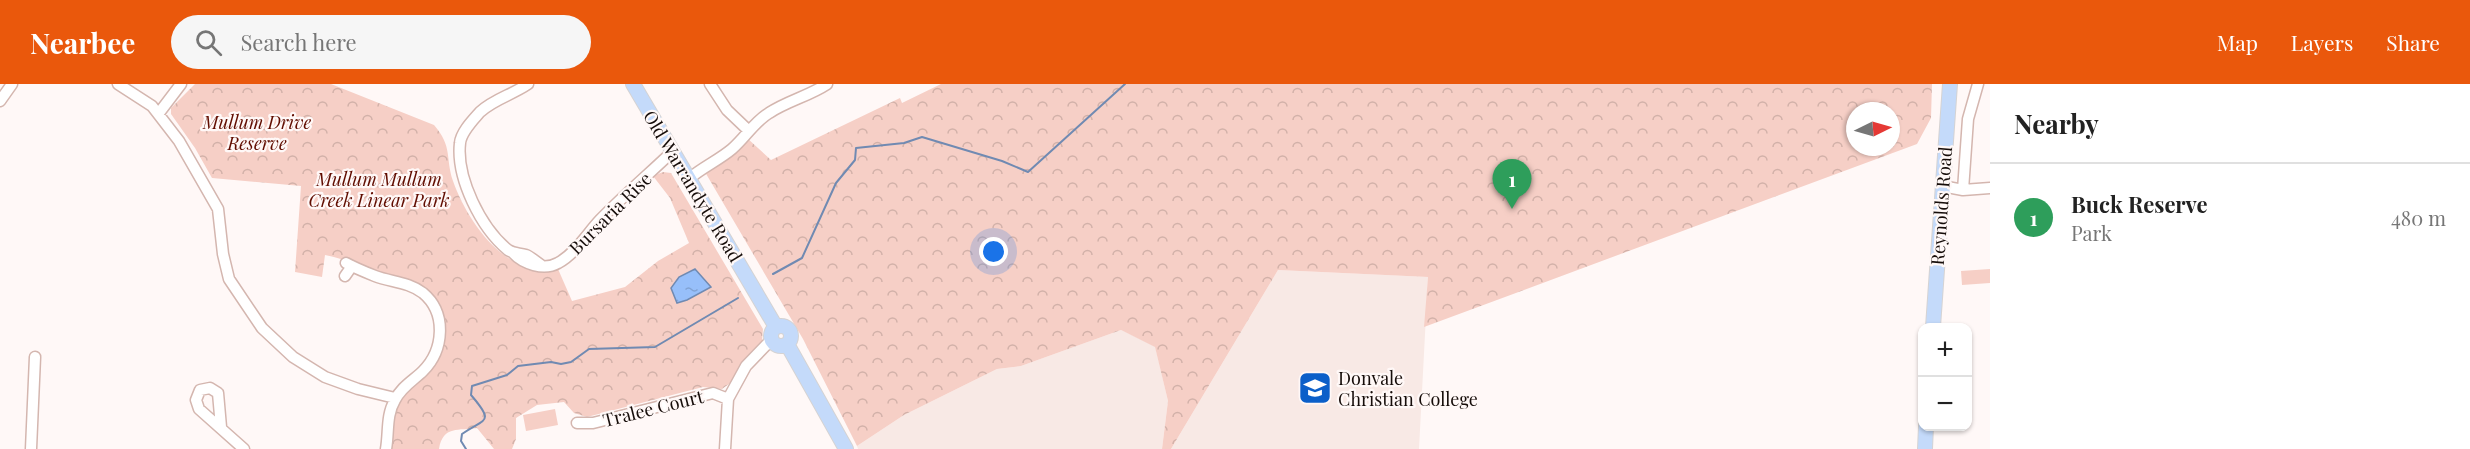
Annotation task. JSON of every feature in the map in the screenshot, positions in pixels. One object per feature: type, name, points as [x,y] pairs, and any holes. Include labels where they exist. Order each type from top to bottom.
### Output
[{"type":"main road","name":"Old Warrandyte Road","points":[[633,84],[754,288],[774,333],[782,326],[790,330],[791,336],[787,344],[846,449]]},
{"type":"main road","name":"Reynolds Road","points":[[1933,323],[1950,84]]},
{"type":"main road","points":[[1925,449],[1926,431]]},
{"type":"street","points":[[0,101],[12,84]]},
{"type":"street","points":[[118,84],[143,99],[159,113],[179,141],[216,206],[221,222],[223,254],[229,279],[262,328],[293,357],[325,376],[358,389],[395,398]]},
{"type":"street","points":[[159,113],[181,84]]},
{"type":"street","name":"Bursaria Rise","points":[[528,84],[481,111],[460,141],[464,182],[473,203],[494,236],[513,253],[526,255],[542,265],[550,266],[567,258],[599,221],[674,151]]},
{"type":"street","points":[[711,84],[727,110],[749,131]]},
{"type":"street","points":[[690,178],[716,162],[766,115],[790,100],[818,90],[827,84]]},
{"type":"street","points":[[1963,190],[1968,119],[1978,84]]},
{"type":"street","points":[[1942,186],[1963,190],[1990,189]]},
{"type":"street","points":[[345,276],[349,264],[375,276],[414,288],[429,299],[438,317],[440,336],[434,355],[423,371],[395,398],[388,420],[386,449]]},
{"type":"street","points":[[725,449],[728,399],[746,366],[774,333]]},
{"type":"street","points":[[31,449],[35,357]]},
{"type":"street","name":"Tralee Court","points":[[577,423],[593,423],[713,393],[728,399]]},
{"type":"street","points":[[221,427],[244,449]]},
{"type":"shaded area","name":"Donvale Christian College","points":[[1278,270],[1428,277],[1419,449],[1171,449]]},
{"type":"shaded area","points":[[1121,330],[1155,346],[1168,401],[1162,449],[858,449],[857,446],[904,415],[997,369],[1021,366]]},
{"type":"green space","name":"Mullum Mullum Creek Linear Park","points":[[195,84],[331,84],[434,125],[444,140],[453,181],[479,230],[506,257],[522,265],[539,270],[558,269],[572,301],[625,287],[658,261],[689,243],[670,198],[653,176],[663,172],[671,173],[763,329],[762,341],[746,358],[733,381],[722,389],[703,387],[587,417],[574,413],[564,402],[537,405],[516,418],[516,439],[512,449],[494,449],[477,428],[448,433],[441,441],[439,449],[390,449],[392,420],[397,403],[433,365],[439,307],[370,270],[325,255],[322,277],[295,272],[301,186],[212,178],[195,148],[171,114],[171,108]]},
{"type":"green space","points":[[941,84],[1932,84],[1931,118],[1917,144],[1900,150],[1900,102],[1846,102],[1846,156],[1885,156],[1424,327],[1428,277],[1278,270],[1171,449],[1162,449],[1168,401],[1155,347],[1121,330],[1021,366],[997,369],[904,415],[857,446],[803,339],[705,172],[747,138],[771,160],[900,98],[902,103]]},
{"type":"green space","points":[[1990,269],[1990,283],[1962,285],[1961,271]]},
{"type":"green space","points":[[555,409],[558,425],[526,431],[523,415]]},
{"type":"water","points":[[695,269],[711,287],[677,303],[671,288],[679,277]]},
{"type":"waterway","points":[[773,274],[802,258],[836,183],[855,160],[856,148],[904,143],[922,137],[1002,161],[1028,172],[1125,84]]},
{"type":"waterway","points":[[466,449],[461,441],[462,434],[481,422],[485,416],[471,395],[472,386],[507,375],[518,366],[571,362],[589,349],[655,347],[738,298]]},
{"type":"place","name":"Buck Reserve","points":[[1512,209]]},
{"type":"place","name":"Donvale Christian College","points":[[1315,388]]},
{"type":"park label","name":"Mullum Drive Reserve","points":[[257,132]]}]
